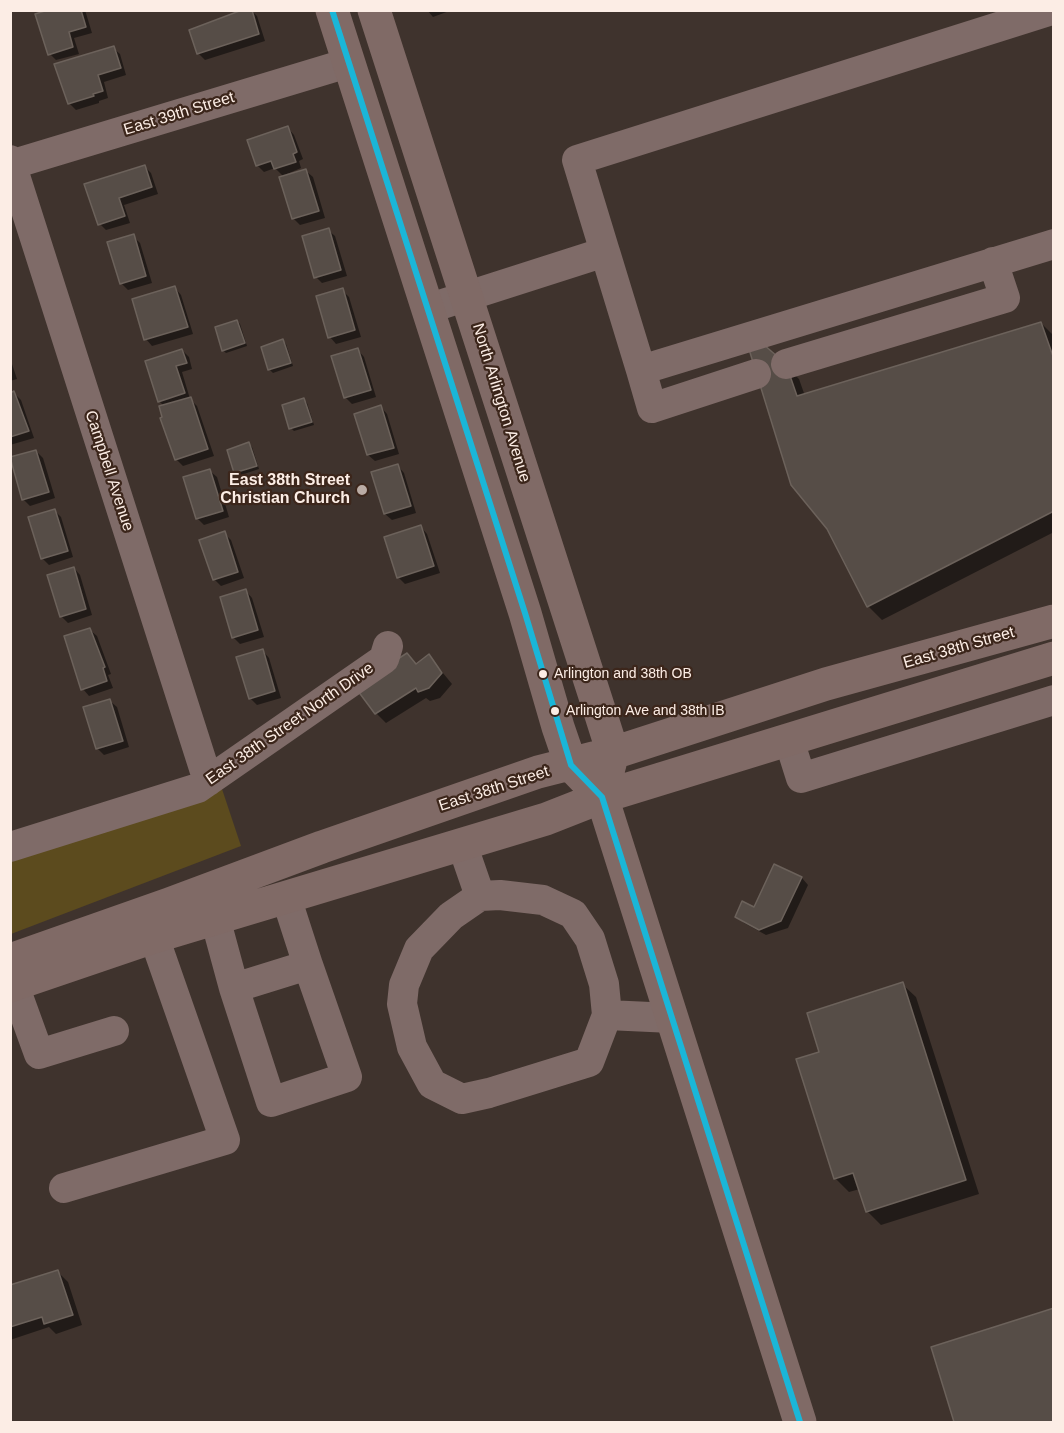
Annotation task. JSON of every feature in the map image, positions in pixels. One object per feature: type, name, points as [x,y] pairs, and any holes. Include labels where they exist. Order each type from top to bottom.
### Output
[{"type":"main road","points":[[332,10],[571,765],[602,797],[800,1422]]},
{"type":"main road","name":"North Arlington Avenue","points":[[374,10],[468,296],[612,753]]},
{"type":"main road","name":"East 38th Street","points":[[12,977],[169,904],[322,847],[538,772],[612,753],[826,684],[1053,621]]},
{"type":"main road","points":[[12,977],[154,937],[546,819],[602,797],[1053,658]]},
{"type":"main road","points":[[602,797],[612,753]]},
{"type":"street","points":[[756,374],[652,408],[577,160],[1052,10]]},
{"type":"street","name":"East 39th Street","points":[[11,163],[348,63]]},
{"type":"street","name":"Campbell Avenue","points":[[11,163],[208,781]]},
{"type":"street","points":[[641,370],[1053,244]]},
{"type":"street","points":[[427,309],[605,252]]},
{"type":"street","points":[[786,364],[1005,298],[993,262]]},
{"type":"street","name":"East 38th Street North Drive","points":[[10,847],[198,788],[384,659],[388,646]]},
{"type":"street","points":[[789,740],[801,778],[1053,700]]},
{"type":"street","points":[[874,713],[887,752]]},
{"type":"street","points":[[462,844],[480,896]]},
{"type":"street","points":[[480,896],[509,896],[543,900],[573,915],[590,939],[604,984],[607,1015],[589,1062],[462,1099],[432,1084],[412,1047],[402,1004],[404,985],[419,949],[451,916],[480,896]]},
{"type":"street","points":[[215,918],[234,988],[271,1101],[347,1077],[286,897]]},
{"type":"street","points":[[64,1188],[225,1140],[154,937]]},
{"type":"street","points":[[234,988],[308,964]]},
{"type":"street","points":[[12,977],[39,1054],[114,1031]]},
{"type":"street","points":[[607,1015],[672,1018]]},
{"type":"shaded area","points":[[222,789],[241,846],[11,934],[11,857]]},
{"type":"building","points":[[48,10],[81,10],[86,27],[69,32],[73,47],[48,55],[35,14]]},
{"type":"building","points":[[242,10],[252,10],[259,34],[197,54],[189,30]]},
{"type":"building","points":[[114,46],[121,68],[98,75],[103,91],[68,104],[54,64]]},
{"type":"building","points":[[288,126],[297,152],[293,154],[296,162],[274,169],[271,161],[256,166],[247,140]]},
{"type":"building","points":[[145,165],[152,187],[119,198],[125,216],[98,225],[84,184]]},
{"type":"building","points":[[306,169],[319,211],[292,219],[279,177]]},
{"type":"building","points":[[329,228],[341,270],[314,278],[302,236]]},
{"type":"building","points":[[134,234],[146,276],[120,284],[107,242]]},
{"type":"building","points":[[175,286],[188,327],[144,340],[132,299]]},
{"type":"building","points":[[343,288],[355,330],[328,338],[316,296]]},
{"type":"building","points":[[237,320],[245,343],[222,351],[215,327]]},
{"type":"building","points":[[1041,322],[1054,359],[1054,511],[867,607],[827,529],[791,485],[748,346],[763,344],[786,364],[797,396]]},
{"type":"building","points":[[283,339],[291,363],[268,370],[261,347]]},
{"type":"building","points":[[358,348],[371,390],[344,398],[331,356]]},
{"type":"building","points":[[182,349],[187,363],[176,366],[185,393],[158,402],[145,361]]},
{"type":"building","points":[[14,391],[29,431],[10,437],[10,393]]},
{"type":"building","points":[[191,397],[208,449],[175,460],[160,418],[162,417],[159,406]]},
{"type":"building","points":[[304,398],[312,422],[289,429],[282,405]]},
{"type":"building","points":[[381,405],[394,448],[367,455],[354,414]]},
{"type":"building","points":[[249,442],[257,466],[234,473],[227,450]]},
{"type":"building","points":[[36,450],[49,492],[22,500],[10,457]]},
{"type":"building","points":[[398,464],[411,506],[384,514],[371,472]]},
{"type":"building","points":[[210,469],[223,511],[196,519],[183,477]]},
{"type":"building","points":[[55,509],[68,551],[41,559],[28,517]]},
{"type":"building","points":[[421,525],[434,566],[397,578],[384,537]]},
{"type":"building","points":[[225,531],[238,572],[213,580],[199,540]]},
{"type":"building","points":[[74,567],[86,609],[60,617],[47,575]]},
{"type":"building","points":[[246,589],[258,630],[232,638],[220,597]]},
{"type":"building","points":[[90,628],[105,667],[103,668],[107,681],[81,690],[64,636]]},
{"type":"building","points":[[263,649],[275,691],[249,699],[236,657]]},
{"type":"building","points":[[407,653],[416,664],[429,654],[442,673],[429,688],[418,692],[416,688],[375,714],[355,687]]},
{"type":"building","points":[[110,699],[123,741],[96,749],[83,707]]},
{"type":"building","points":[[774,864],[802,877],[781,921],[759,930],[735,917],[742,901],[754,907]]},
{"type":"building","points":[[903,982],[966,1180],[866,1212],[853,1173],[834,1179],[796,1059],[819,1052],[807,1013]]},
{"type":"building","points":[[58,1270],[73,1315],[44,1324],[42,1317],[10,1327],[10,1285]]},
{"type":"building","points":[[1054,1308],[1054,1422],[954,1422],[931,1347]]},
{"type":"transit line","points":[[332,10],[525,613],[571,765],[602,797],[800,1422]]},
{"type":"place","name":"East 38th Street Christian Church","points":[[362,490]]},
{"type":"place","name":"Arlington and 38th OB","points":[[543,674]]},
{"type":"place","name":"Arlington Ave and 38th IB","points":[[555,711]]}]
